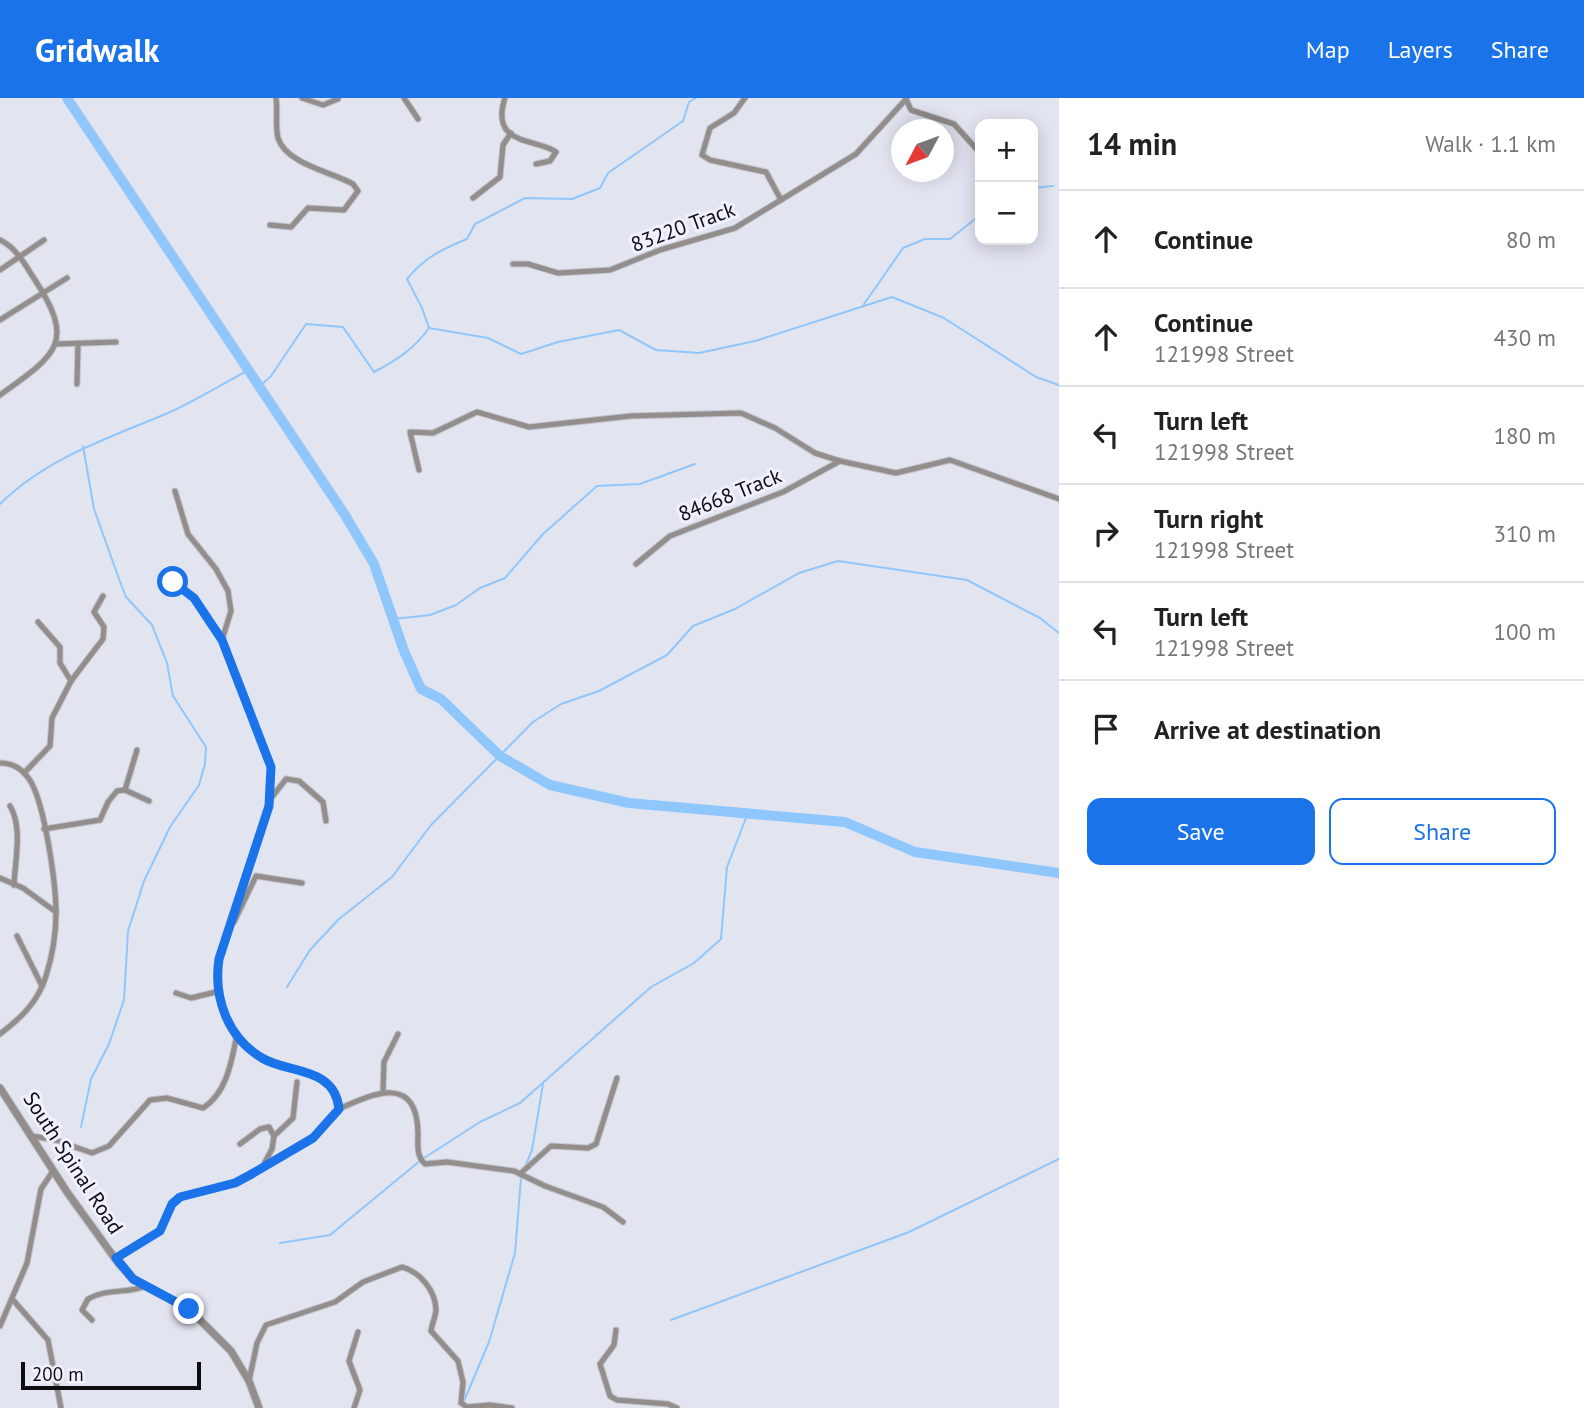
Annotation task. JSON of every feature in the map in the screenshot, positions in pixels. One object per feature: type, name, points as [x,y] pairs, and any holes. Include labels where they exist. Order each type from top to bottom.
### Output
[{"type":"street","points":[[270,225],[289,228],[306,208],[344,211],[358,191],[353,184],[296,158],[283,147],[277,133],[276,98]]},
{"type":"street","points":[[302,98],[323,105],[338,99]]},
{"type":"street","points":[[404,98],[418,119]]},
{"type":"street","points":[[505,98],[503,114],[510,133],[525,143],[555,151],[550,161],[536,164]]},
{"type":"street","points":[[745,98],[734,113],[710,128],[702,155],[710,160],[766,173],[782,200]]},
{"type":"street","points":[[907,99],[911,110],[954,124],[975,147]]},
{"type":"street","name":"83220 Track","points":[[513,264],[528,264],[558,273],[616,269],[660,250],[735,228],[856,154],[907,99]]},
{"type":"street","points":[[473,198],[499,177],[503,145],[510,133]]},
{"type":"street","points":[[0,240],[20,257],[56,317],[56,344],[39,365],[0,395]]},
{"type":"street","points":[[0,270],[44,240]]},
{"type":"street","points":[[0,320],[67,278]]},
{"type":"street","points":[[56,344],[116,342]]},
{"type":"street","points":[[77,384],[78,345]]},
{"type":"street","points":[[419,470],[410,432],[433,433],[477,412],[528,427],[631,416],[741,413],[775,428],[815,453],[840,461],[896,473],[950,460],[1059,499]]},
{"type":"street","name":"84668 Track","points":[[636,564],[670,536],[776,495],[840,461]]},
{"type":"street","points":[[175,491],[188,534],[216,569],[228,591],[231,611],[222,640]]},
{"type":"street","points":[[173,582],[194,598],[222,640],[268,756],[272,778],[270,800],[218,967],[222,1013],[236,1034],[262,1058],[296,1067],[322,1080],[335,1094],[339,1109]]},
{"type":"street","points":[[24,773],[50,746],[52,718],[71,681],[103,639],[105,630],[94,612],[103,596]]},
{"type":"street","points":[[38,622],[60,647],[60,663],[71,681]]},
{"type":"street","points":[[125,790],[136,750]]},
{"type":"street","points":[[0,763],[8,764],[24,773],[37,797],[56,912],[50,961],[42,986],[25,1013],[0,1034]]},
{"type":"street","points":[[270,800],[286,779],[299,780],[323,802],[326,821]]},
{"type":"street","points":[[44,829],[100,820],[108,802],[117,791],[125,790],[149,801]]},
{"type":"street","points":[[10,806],[15,817],[17,843],[14,885]]},
{"type":"street","points":[[229,931],[256,876],[302,883]]},
{"type":"street","points":[[0,877],[56,912]]},
{"type":"street","points":[[17,936],[42,986]]},
{"type":"street","points":[[176,993],[191,998],[220,991]]},
{"type":"street","points":[[32,1136],[55,1140],[92,1153],[108,1146],[150,1100],[167,1098],[203,1108],[211,1103],[224,1082],[236,1034]]},
{"type":"street","points":[[383,1091],[384,1062],[398,1034]]},
{"type":"street","points":[[521,1173],[551,1146],[588,1148],[596,1144],[617,1078]]},
{"type":"street","points":[[274,1136],[293,1118],[297,1082]]},
{"type":"street","name":"South Spinal Road","points":[[0,1088],[53,1171],[126,1273],[189,1309],[231,1351],[249,1381],[257,1407]]},
{"type":"street","points":[[116,1258],[160,1231],[172,1204],[180,1197],[235,1183],[313,1138],[339,1109],[383,1091],[405,1098],[412,1105],[417,1125],[419,1156],[425,1164],[460,1163],[521,1173],[545,1186],[603,1207],[623,1222]]},
{"type":"street","points":[[240,1144],[263,1127],[269,1127],[274,1136],[272,1149],[261,1167]]},
{"type":"street","points":[[0,1326],[27,1262],[38,1198],[53,1171]]},
{"type":"street","points":[[249,1381],[257,1343],[267,1325],[335,1302],[363,1282],[402,1268],[422,1278],[432,1293],[436,1311],[431,1333],[458,1361],[463,1382],[461,1403],[467,1407],[491,1405],[512,1408]]},
{"type":"street","points":[[92,1320],[82,1310],[88,1299],[114,1290],[134,1291],[146,1286]]},
{"type":"street","points":[[13,1300],[48,1340],[61,1408]]},
{"type":"street","points":[[616,1330],[614,1345],[600,1364],[610,1396],[614,1400],[667,1404],[677,1408]]},
{"type":"street","points":[[354,1408],[360,1390],[349,1361],[358,1332]]},
{"type":"waterway","points":[[67,98],[345,515],[374,564],[404,651],[421,689],[441,699],[500,756],[550,785],[629,803],[845,822],[915,852],[1059,873]]},
{"type":"waterway","points":[[259,387],[271,376],[306,324],[343,327],[374,372],[398,358],[429,328],[407,279],[420,265],[467,239],[475,224],[525,198],[572,199],[600,188],[608,173],[683,121],[689,102],[696,98]]},
{"type":"waterway","points":[[1038,188],[1053,186]]},
{"type":"waterway","points":[[862,307],[903,248],[925,239],[950,239],[975,219]]},
{"type":"waterway","points":[[429,328],[488,338],[521,354],[558,342],[619,330],[656,350],[699,353],[755,341],[892,297],[944,318],[1036,377],[1059,385]]},
{"type":"waterway","points":[[0,504],[37,474],[58,462],[178,408],[249,370]]},
{"type":"waterway","points":[[81,1127],[91,1079],[109,1044],[124,1000],[128,931],[144,881],[170,827],[199,785],[206,747],[173,696],[167,663],[152,625],[126,597],[94,509],[83,446]]},
{"type":"waterway","points":[[394,619],[430,615],[456,605],[480,588],[505,578],[543,534],[597,486],[640,484],[695,464]]},
{"type":"waterway","points":[[287,987],[310,950],[339,919],[392,877],[431,825],[533,722],[561,704],[599,691],[667,655],[693,626],[735,609],[799,573],[838,561],[967,580],[1040,618],[1059,633]]},
{"type":"waterway","points":[[280,1243],[330,1235],[421,1160],[480,1122],[520,1103],[651,987],[694,963],[721,939],[727,867],[748,813]]},
{"type":"waterway","points":[[525,1167],[532,1150],[543,1084]]},
{"type":"waterway","points":[[671,1320],[909,1232],[1059,1159]]},
{"type":"waterway","points":[[464,1401],[489,1342],[515,1253],[521,1178]]},
{"type":"route","points":[[173,582],[194,598],[222,640],[236,670],[271,767],[272,788],[264,826],[219,959],[222,1013],[236,1034],[262,1058],[296,1067],[322,1080],[335,1094],[339,1109],[313,1138],[250,1175],[235,1183],[180,1197],[172,1204],[166,1224],[160,1231],[116,1258],[133,1279],[189,1309]]}]
